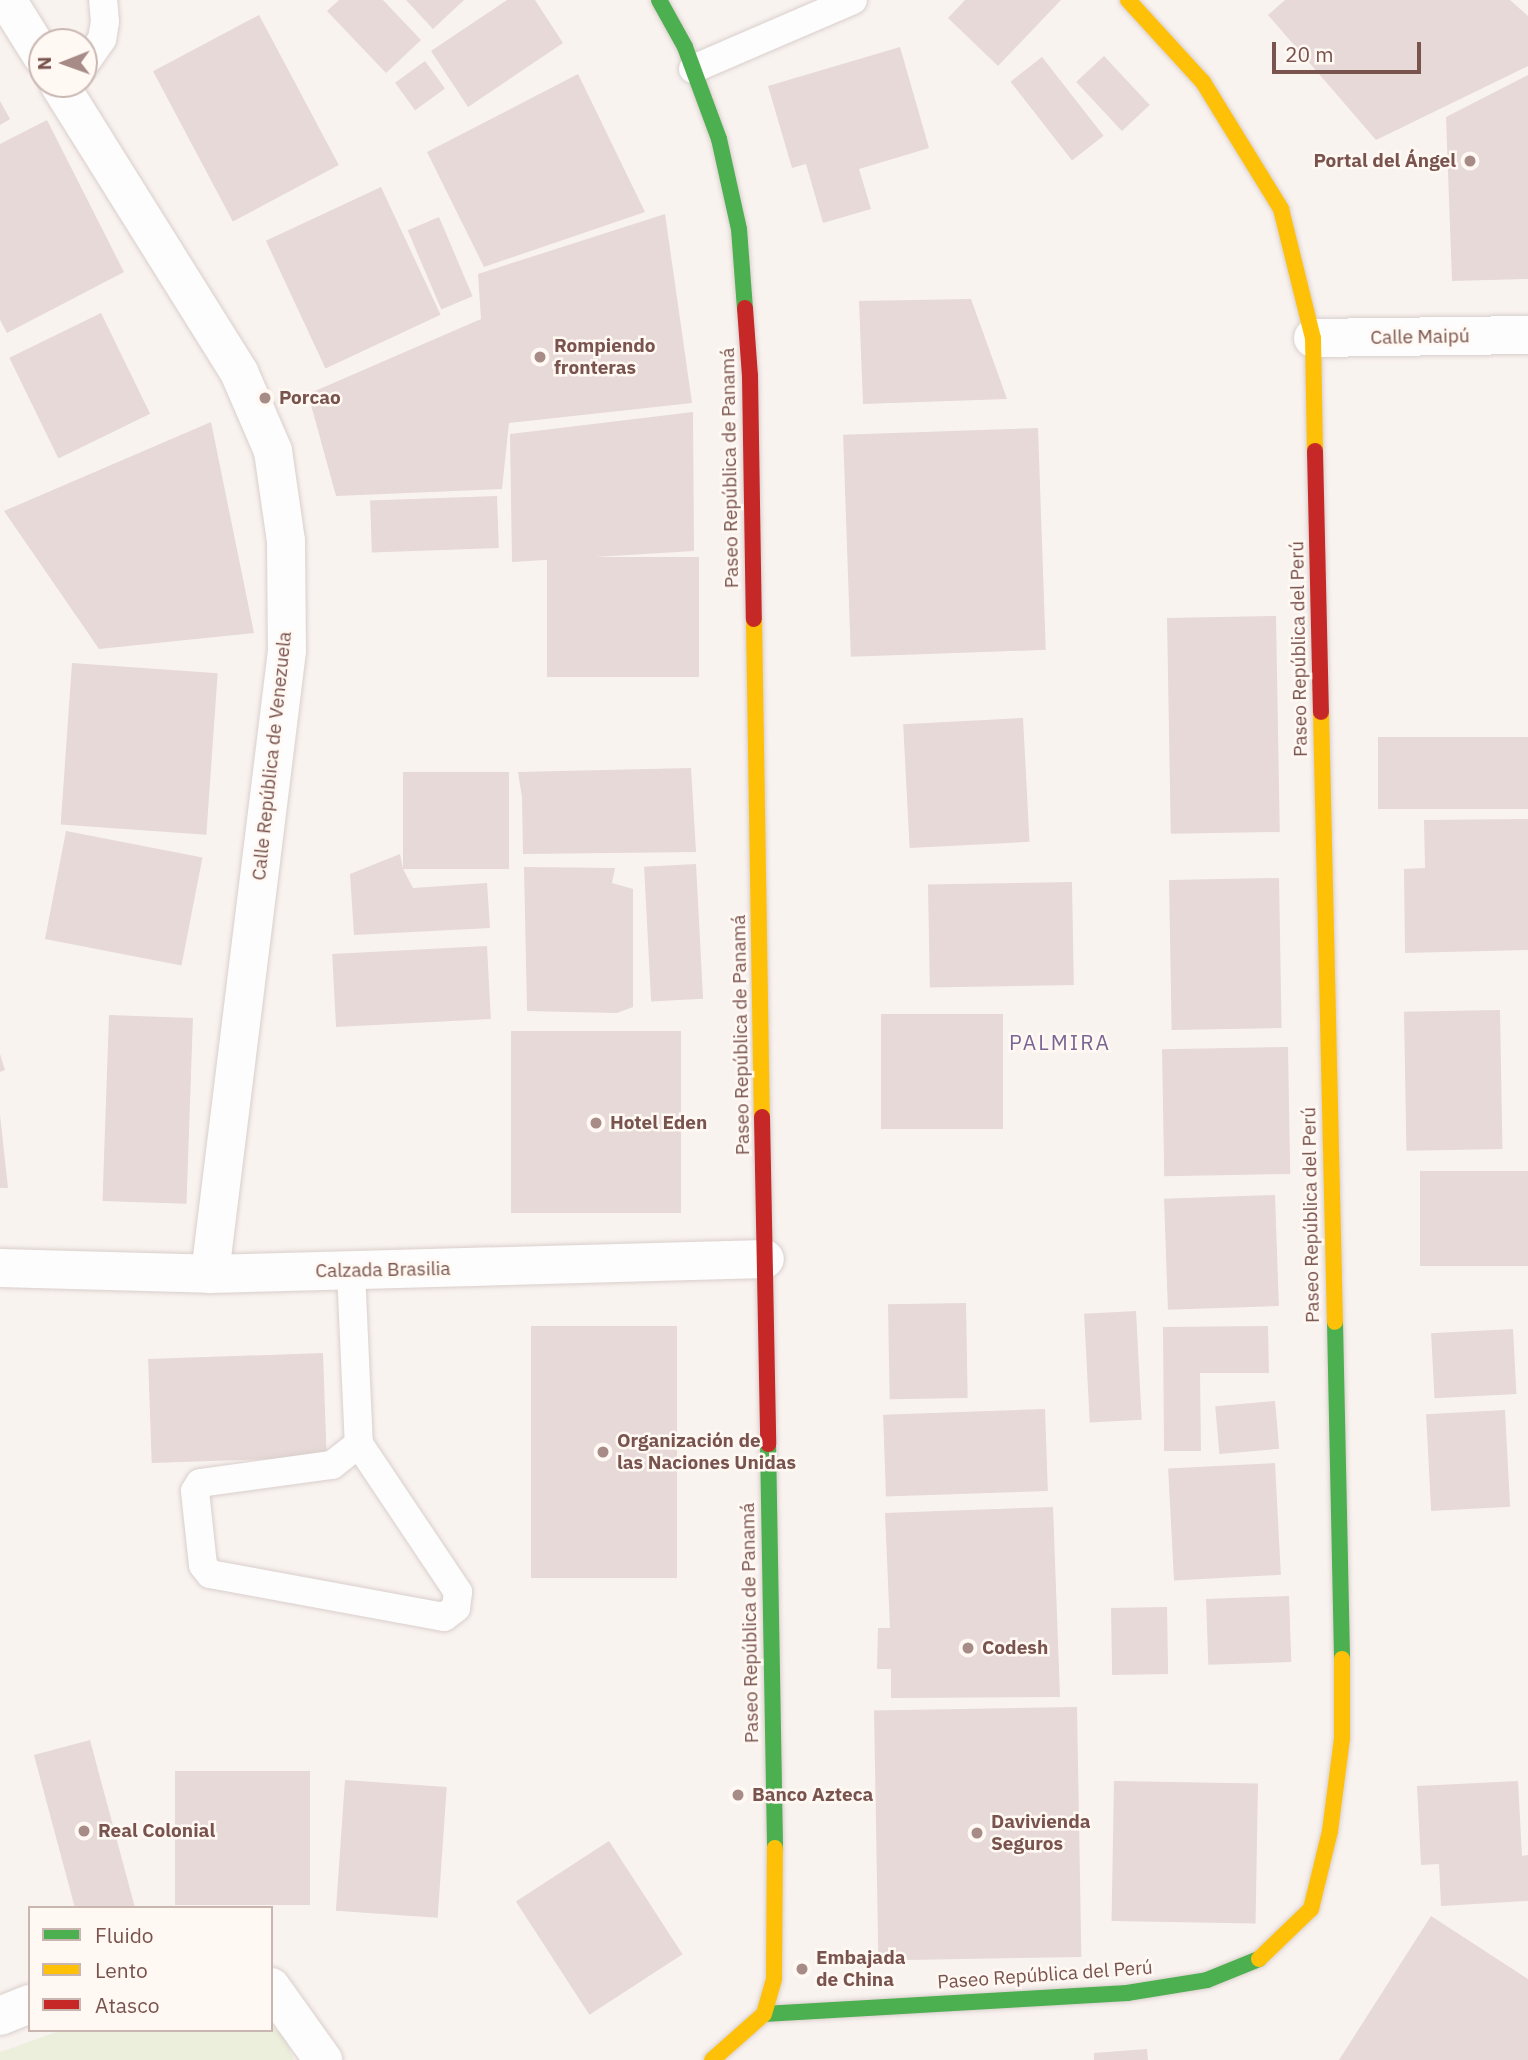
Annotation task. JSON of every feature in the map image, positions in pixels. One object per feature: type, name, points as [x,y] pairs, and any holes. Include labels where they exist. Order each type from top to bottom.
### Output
[{"type":"street","points":[[7,0],[28,34]]},
{"type":"street","name":"Paseo República de Panamá","points":[[659,0],[685,47],[719,139],[739,229],[750,376],[776,1921],[774,1978],[764,2014]]},
{"type":"street","name":"Paseo República del Perú","points":[[764,2014],[1127,1993],[1207,1980],[1259,1959],[1311,1909],[1330,1831],[1342,1738],[1342,1702],[1312,338],[1281,209],[1203,82],[1128,0]]},
{"type":"street","name":"Calle República de Venezuela","points":[[79,98],[239,372],[273,451],[286,541],[287,651],[210,1274]]},
{"type":"street","name":"Calle Maipú","points":[[1312,338],[1528,335]]},
{"type":"street","name":"Calzada Brasilia","points":[[0,1268],[210,1274],[765,1259]]},
{"type":"street","points":[[273,1990],[323,2060]]},
{"type":"street","points":[[0,2016],[28,2005]]},
{"type":"street","points":[[712,2060],[764,2014]]},
{"type":"lane","points":[[98,44],[102,39],[106,13],[103,0]]},
{"type":"lane","points":[[693,69],[853,0]]},
{"type":"lane","points":[[351,1270],[359,1444],[458,1592],[456,1608],[444,1617],[210,1574],[203,1565],[195,1491],[200,1483],[332,1465],[359,1444]]},
{"type":"green space","points":[[273,2028],[285,2037],[294,2060],[0,2060],[0,2052],[56,2032],[273,2032]]},
{"type":"building","points":[[339,0],[383,0],[421,40],[386,73],[327,11]]},
{"type":"building","points":[[406,0],[464,0],[433,29]]},
{"type":"building","points":[[507,0],[535,0],[563,43],[468,107],[431,51]]},
{"type":"building","points":[[965,0],[1061,0],[998,66],[948,18]]},
{"type":"building","points":[[1285,0],[1510,0],[1528,16],[1528,66],[1376,140],[1268,15]]},
{"type":"building","points":[[259,15],[339,165],[233,221],[153,71]]},
{"type":"building","points":[[900,47],[929,148],[859,169],[871,209],[823,223],[806,164],[792,168],[768,86]]},
{"type":"building","points":[[1104,56],[1150,105],[1122,131],[1076,82]]},
{"type":"building","points":[[1042,57],[1104,136],[1072,160],[1010,82]]},
{"type":"building","points":[[425,61],[445,89],[415,110],[395,83]]},
{"type":"building","points":[[578,74],[645,212],[484,267],[427,152]]},
{"type":"building","points":[[1528,75],[1528,279],[1452,281],[1446,117]]},
{"type":"building","points":[[0,101],[10,119],[0,125]]},
{"type":"building","points":[[47,120],[124,272],[7,333],[0,320],[0,144]]},
{"type":"building","points":[[381,187],[441,315],[325,368],[266,241]]},
{"type":"building","name":"Rompiendo fronteras","points":[[665,214],[692,403],[509,423],[502,489],[336,496],[308,394],[481,319],[478,274]]},
{"type":"building","points":[[439,217],[473,296],[441,309],[408,230]]},
{"type":"building","points":[[971,299],[1007,399],[863,404],[859,301]]},
{"type":"building","points":[[101,313],[150,414],[58,458],[9,358]]},
{"type":"building","points":[[693,412],[694,551],[512,562],[510,434]]},
{"type":"building","points":[[211,422],[254,633],[99,649],[4,511]]},
{"type":"building","points":[[1038,428],[1046,650],[851,657],[843,435]]},
{"type":"building","points":[[497,496],[499,548],[372,552],[370,500]]},
{"type":"building","points":[[547,557],[699,557],[699,677],[547,677]]},
{"type":"building","points":[[1276,616],[1280,832],[1171,834],[1167,618]]},
{"type":"building","points":[[72,663],[218,673],[206,835],[61,825]]},
{"type":"building","points":[[1023,718],[1029,842],[910,848],[903,724]]},
{"type":"building","points":[[1378,737],[1528,737],[1528,809],[1378,809]]},
{"type":"building","points":[[691,768],[696,852],[523,854],[522,797],[518,772]]},
{"type":"building","points":[[403,772],[509,772],[509,869],[403,869]]},
{"type":"building","points":[[1528,819],[1528,950],[1405,953],[1404,869],[1425,868],[1424,820]]},
{"type":"building","points":[[66,831],[202,858],[181,966],[45,939]]},
{"type":"building","points":[[400,854],[403,869],[413,888],[487,883],[490,928],[354,935],[350,874]]},
{"type":"building","points":[[696,864],[703,999],[651,1002],[644,867]]},
{"type":"building","points":[[524,867],[615,868],[612,883],[633,889],[633,1007],[617,1013],[527,1011]]},
{"type":"building","points":[[1279,878],[1282,1028],[1172,1030],[1169,880]]},
{"type":"building","points":[[1072,882],[1074,985],[930,987],[928,885]]},
{"type":"building","points":[[487,946],[491,1019],[336,1027],[332,954]]},
{"type":"building","points":[[1500,1010],[1502,1149],[1406,1151],[1404,1012]]},
{"type":"building","points":[[881,1014],[1003,1014],[1003,1129],[881,1129]]},
{"type":"building","points":[[109,1015],[193,1018],[186,1204],[103,1201]]},
{"type":"building","name":"Hotel Eden","points":[[511,1031],[681,1031],[681,1213],[511,1213]]},
{"type":"building","points":[[1288,1047],[1290,1174],[1164,1176],[1162,1049]]},
{"type":"building","points":[[0,1054],[5,1070],[0,1072]]},
{"type":"building","points":[[0,1115],[8,1188],[0,1188]]},
{"type":"building","points":[[1420,1171],[1528,1171],[1528,1266],[1420,1266]]},
{"type":"building","points":[[1275,1195],[1279,1306],[1168,1310],[1164,1199]]},
{"type":"building","points":[[966,1303],[968,1398],[890,1399],[888,1304]]},
{"type":"building","points":[[1136,1311],[1142,1420],[1090,1423],[1084,1314]]},
{"type":"building","name":"Organización de las Naciones Unidas","points":[[531,1326],[677,1326],[677,1578],[531,1578]]},
{"type":"building","points":[[1268,1326],[1269,1373],[1200,1373],[1201,1451],[1164,1451],[1163,1327]]},
{"type":"building","points":[[1513,1329],[1516,1394],[1435,1398],[1431,1333]]},
{"type":"building","points":[[323,1353],[327,1457],[152,1463],[148,1359]]},
{"type":"building","points":[[1275,1401],[1279,1449],[1219,1454],[1215,1406]]},
{"type":"building","points":[[1045,1409],[1048,1491],[886,1497],[883,1415]]},
{"type":"building","points":[[1505,1410],[1510,1507],[1431,1511],[1426,1414]]},
{"type":"building","points":[[1275,1463],[1281,1575],[1174,1580],[1168,1469]]},
{"type":"building","points":[[1053,1507],[1060,1697],[891,1698],[891,1669],[877,1669],[878,1628],[890,1628],[885,1513]]},
{"type":"building","points":[[1289,1596],[1291,1662],[1208,1665],[1206,1599]]},
{"type":"building","points":[[1167,1607],[1168,1674],[1112,1675],[1111,1608]]},
{"type":"building","name":"Davivienda Seguros","points":[[1077,1707],[1081,1957],[878,1961],[874,1711]]},
{"type":"building","name":"Real Colonial","points":[[90,1740],[134,1906],[74,1906],[34,1755]]},
{"type":"building","points":[[175,1771],[310,1771],[310,1905],[175,1905]]},
{"type":"building","points":[[345,1780],[447,1787],[438,1918],[336,1911]]},
{"type":"building","points":[[1114,1781],[1258,1784],[1256,1923],[1112,1921]]},
{"type":"building","points":[[1518,1781],[1522,1856],[1528,1855],[1528,1901],[1441,1906],[1439,1864],[1421,1865],[1417,1786]]},
{"type":"building","points":[[609,1841],[683,1954],[589,2015],[516,1901]]},
{"type":"building","points":[[1431,1916],[1528,1979],[1528,2060],[1339,2060]]},
{"type":"building","points":[[1147,2049],[1148,2060],[1094,2060],[1094,2053]]},
{"type":"traffic: fast","points":[[659,0],[685,47],[719,139],[739,229],[745,308]]},
{"type":"traffic: fast","points":[[1335,1322],[1342,1659]]},
{"type":"traffic: fast","points":[[768,1444],[775,1848]]},
{"type":"traffic: fast","points":[[764,2014],[1127,1993],[1207,1980],[1259,1959]]},
{"type":"traffic: slow","points":[[1128,0],[1203,82],[1281,209],[1313,338],[1315,451]]},
{"type":"traffic: slow","points":[[754,619],[762,1117]]},
{"type":"traffic: slow","points":[[1321,712],[1335,1322]]},
{"type":"traffic: slow","points":[[1259,1959],[1311,1909],[1330,1831],[1342,1738],[1342,1659]]},
{"type":"traffic: slow","points":[[712,2060],[764,2014],[774,1978],[775,1848]]},
{"type":"traffic: jam","points":[[745,308],[750,376],[754,619]]},
{"type":"traffic: jam","points":[[1315,451],[1321,712]]},
{"type":"traffic: jam","points":[[762,1117],[768,1444]]},
{"type":"place","name":"Portal del Ángel","points":[[1470,161]]},
{"type":"place","name":"Rompiendo fronteras","points":[[540,357]]},
{"type":"place","name":"Porcao","points":[[265,398]]},
{"type":"place","name":"Hotel Eden","points":[[596,1123]]},
{"type":"place","name":"Organización de las Naciones Unidas","points":[[603,1452]]},
{"type":"place","name":"Codesh","points":[[968,1648]]},
{"type":"place","name":"Banco Azteca","points":[[738,1795]]},
{"type":"place","name":"Real Colonial","points":[[84,1831]]},
{"type":"place","name":"Davivienda Seguros","points":[[977,1833]]},
{"type":"place","name":"Embajada de China","points":[[802,1969]]},
{"type":"district","name":"PALMIRA","points":[[1060,1042]]}]
